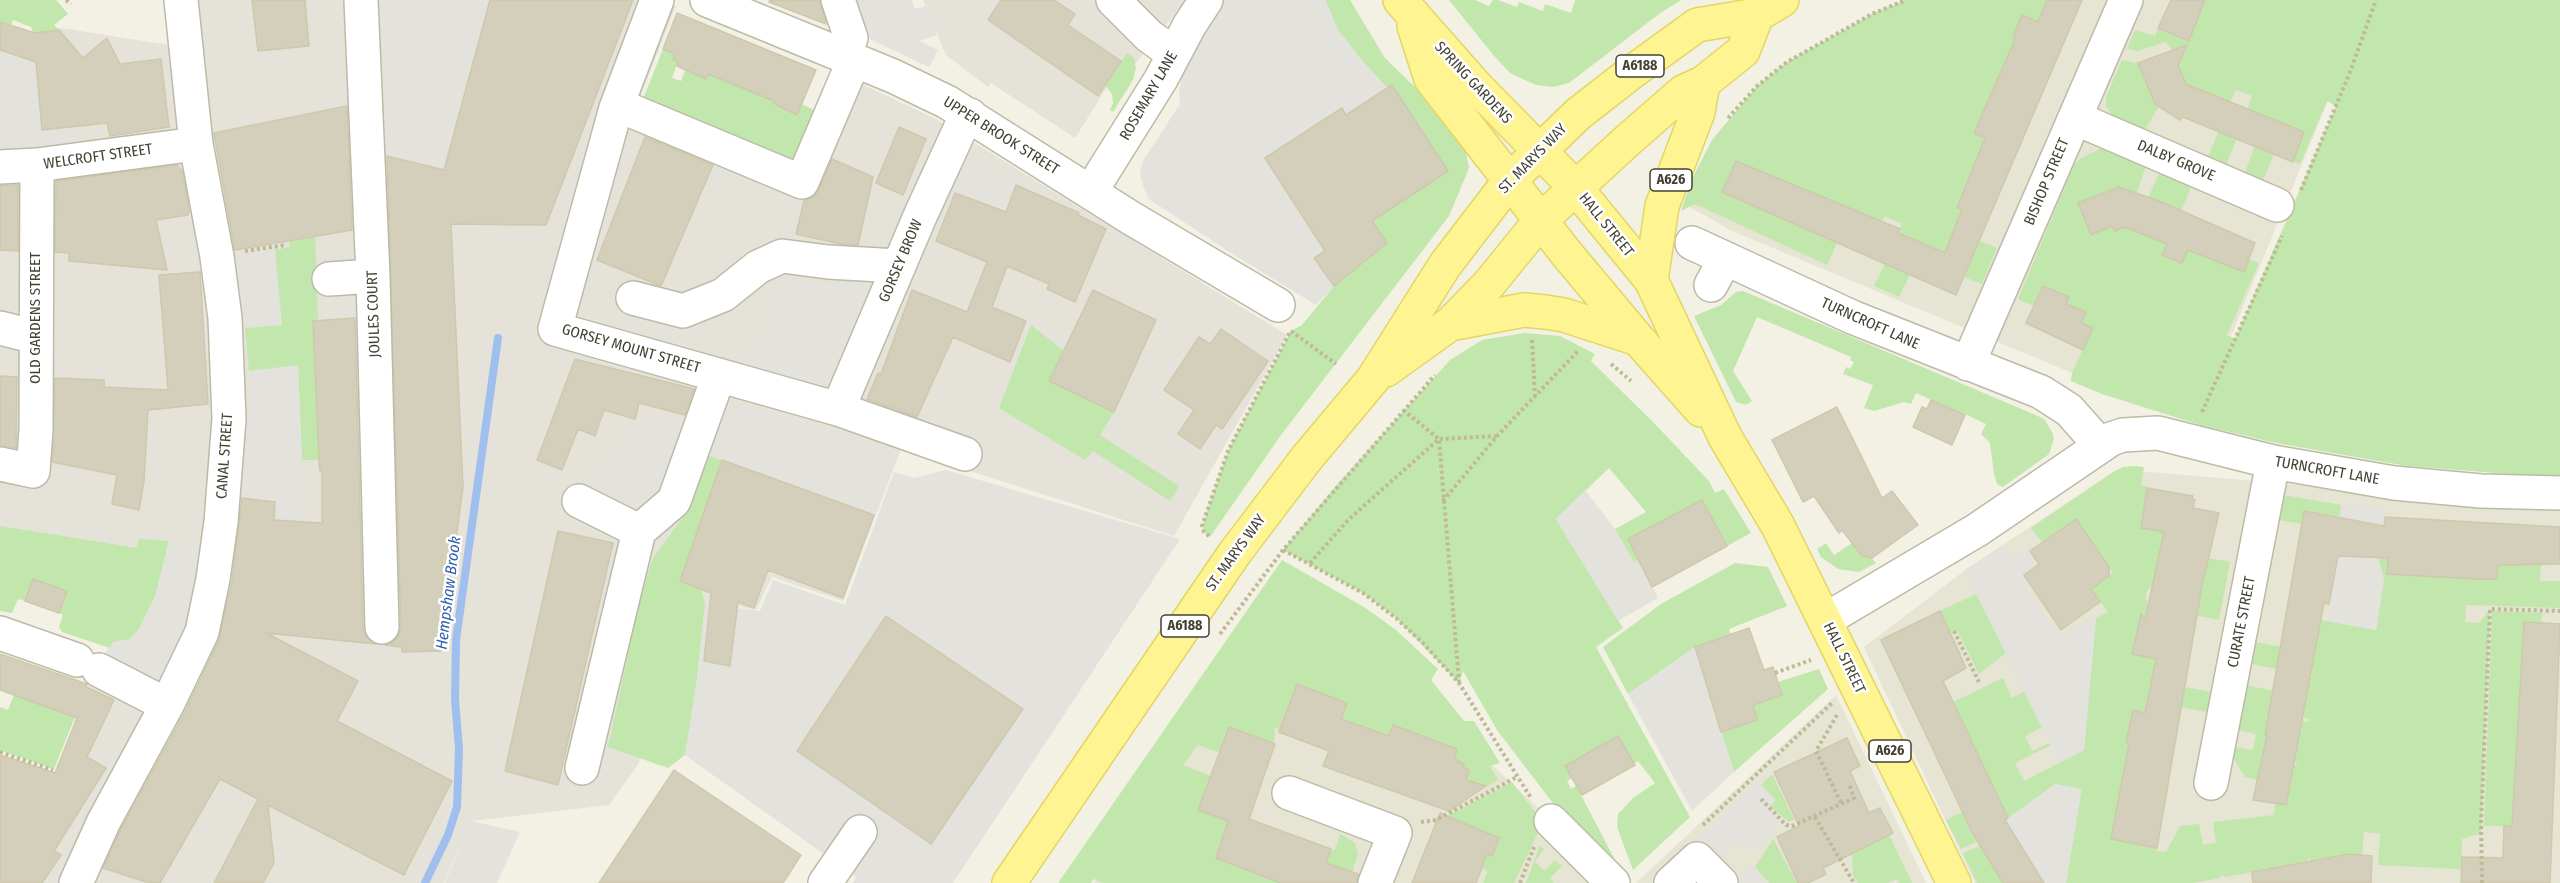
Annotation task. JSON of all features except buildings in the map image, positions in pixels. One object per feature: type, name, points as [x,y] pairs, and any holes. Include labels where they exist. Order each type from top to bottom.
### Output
[{"type":"main road","name":"SPRING GARDENS","points":[[1405,7],[1499,112],[1539,151]]},
{"type":"main road","name":"SPRING GARDENS","points":[[1405,7],[1431,79],[1511,179]]},
{"type":"main road","name":"ST. MARYS WAY","points":[[1009,883],[1234,554],[1306,459],[1373,379],[1445,265],[1511,179],[1578,114],[1697,25],[1770,7]]},
{"type":"main road","name":"ST. MARYS WAY","points":[[1373,379],[1450,324],[1490,285],[1541,220],[1575,187],[1683,92],[1703,83],[1743,51],[1770,7]]},
{"type":"main road","name":"A626","points":[[1651,280],[1662,206],[1683,145],[1698,112],[1703,83]]},
{"type":"main road","name":"HALL STREET","points":[[1539,151],[1575,187],[1651,280],[1725,437],[1754,481],[1778,526],[1954,883]]},
{"type":"main road","name":"HALL STREET","points":[[1511,179],[1541,220],[1638,339],[1725,437]]},
{"type":"main road","name":"A6188","points":[[1450,324],[1524,310],[1564,315],[1638,339]]},
{"type":"street","name":"CANAL STREET","points":[[76,883],[104,821],[167,705],[202,632],[213,579],[221,522],[229,419],[222,298],[217,257],[196,144],[181,0]]},
{"type":"street","name":"JOULES COURT","points":[[361,0],[373,276],[382,627]]},
{"type":"street","name":"GORSEY MOUNT STREET","points":[[657,0],[616,108],[555,329],[838,410],[965,454]]},
{"type":"street","name":"UPPER BROOK STREET","points":[[707,0],[849,58],[947,102],[1091,191],[1284,318]]},
{"type":"street","points":[[616,108],[632,111],[802,182],[849,58],[851,38],[838,0]]},
{"type":"street","points":[[1113,0],[1149,36],[1174,54]]},
{"type":"street","name":"ROSEMARY LANE","points":[[1091,191],[1161,79],[1206,0]]},
{"type":"street","name":"BISHOP STREET","points":[[1968,364],[2126,0]]},
{"type":"street","name":"GORSEY BROW","points":[[838,410],[898,266],[960,129],[970,115]]},
{"type":"street","name":"DALBY GROVE","points":[[2075,118],[2277,205]]},
{"type":"street","name":"WELCROFT STREET","points":[[0,167],[36,165],[196,144]]},
{"type":"street","name":"OLD GARDENS STREET","points":[[0,464],[33,471],[36,430],[36,165]]},
{"type":"street","name":"TURNCROFT LANE","points":[[1692,243],[1718,272],[1842,312],[2057,400],[2101,446]]},
{"type":"street","points":[[633,297],[683,311],[723,295],[758,267],[782,256],[828,262],[898,266]]},
{"type":"street","points":[[329,279],[373,276]]},
{"type":"street","points":[[0,328],[36,338]]},
{"type":"street","points":[[582,768],[639,531],[674,501],[719,375]]},
{"type":"street","name":"TURNCROFT LANE","points":[[1825,620],[1977,530],[2101,446],[2123,435],[2149,432],[2273,462],[2394,483],[2481,491],[2560,493]]},
{"type":"street","name":"CURATE STREET","points":[[2211,783],[2273,462]]},
{"type":"street","points":[[579,501],[639,531]]},
{"type":"street","points":[[0,633],[88,665],[167,705]]},
{"type":"street","points":[[1288,793],[1395,833],[1375,883]]},
{"type":"street","points":[[1551,822],[1613,883]]},
{"type":"street","points":[[825,883],[860,832]]},
{"type":"street","points":[[1671,883],[1697,859],[1721,883]]},
{"type":"path","points":[[66,0],[72,4]]},
{"type":"path","points":[[1722,126],[1757,86],[1786,62],[1872,14],[1906,0]]},
{"type":"path","points":[[2372,0],[2373,7]]},
{"type":"path","points":[[235,253],[286,245]]},
{"type":"path","points":[[1210,537],[1204,532],[1202,526],[1228,451],[1284,318],[1336,364]]},
{"type":"path","points":[[1532,333],[1535,396]]},
{"type":"path","points":[[1443,501],[1497,436],[1583,346]]},
{"type":"path","points":[[1215,640],[1283,550],[1442,368]]},
{"type":"path","points":[[1403,410],[1439,439],[1459,683]]},
{"type":"path","points":[[1310,564],[1348,520],[1439,439],[1497,436]]},
{"type":"path","points":[[1283,550],[1364,593],[1396,618],[1459,683],[1517,777],[1436,820],[1414,823]]},
{"type":"path","points":[[2482,883],[2481,823],[2490,609],[2560,612]]},
{"type":"path","points":[[1954,632],[1979,682]]},
{"type":"path","points":[[1775,674],[1821,656]]},
{"type":"path","points":[[1703,825],[1833,702]]},
{"type":"path","points":[[1840,712],[1834,718],[1816,752],[1842,805]]},
{"type":"path","points":[[0,752],[53,770]]},
{"type":"path","points":[[1761,799],[1786,825],[1792,826],[1854,798],[1848,784]]},
{"type":"path","points":[[1815,817],[1853,883]]},
{"type":"path","points":[[1520,883],[1539,836],[1551,822]]},
{"type":"shaded area","points":[[183,0],[659,0],[676,6],[636,107],[805,189],[851,79],[934,118],[1287,335],[1174,536],[901,449],[843,601],[772,577],[756,610],[720,602],[637,766],[609,805],[471,821],[444,883],[0,883],[0,755],[56,773],[89,683],[157,560],[0,529],[0,156],[46,154],[31,30],[61,28],[169,45]]},
{"type":"shaded area","points":[[389,0],[490,0],[444,171],[384,155],[388,109]]},
{"type":"shaded area","points":[[844,0],[912,0],[915,9],[927,6],[937,35],[919,41],[938,50],[929,67],[870,39],[863,19],[849,14]]},
{"type":"shaded area","points":[[923,0],[1186,0],[1136,63],[1122,63],[1075,138],[991,83],[988,87],[946,55]]},
{"type":"shaded area","points":[[1221,0],[1325,0],[1338,30],[1387,88],[1346,115],[1341,108],[1265,158],[1325,251],[1314,258],[1334,286],[1316,305],[1149,199],[1143,186],[1140,173],[1143,161],[1180,104],[1179,92],[1186,57]]},
{"type":"shaded area","points":[[1997,0],[2227,0],[2328,101],[2231,336],[2113,280],[2072,373],[1730,230],[1690,207],[1736,146]]},
{"type":"shaded area","points":[[0,50],[36,62],[42,130],[74,127],[76,145],[0,151]]},
{"type":"shaded area","points":[[966,162],[1016,185],[1006,212],[955,193]]},
{"type":"shaded area","points":[[275,250],[282,325],[245,328],[232,256]]},
{"type":"shaded area","points":[[787,281],[862,284],[824,373],[807,385],[754,370]]},
{"type":"shaded area","points":[[298,365],[302,460],[301,522],[274,520],[274,502],[241,498],[249,408],[249,371]]},
{"type":"shaded area","points":[[741,406],[849,437],[896,455],[874,515],[704,454],[712,424]]},
{"type":"shaded area","points":[[652,412],[687,421],[662,494],[628,508],[594,485],[609,449],[624,453],[631,431],[646,436]]},
{"type":"shaded area","points":[[2117,469],[2560,508],[2560,883],[1975,883],[1864,647],[1964,571]]},
{"type":"shaded area","points":[[946,470],[1180,539],[953,883],[853,883],[856,877],[685,755],[696,688],[705,604],[760,611],[773,580],[845,605],[894,472],[914,478]],"holes":[[[886,616],[1023,709],[931,844],[797,751]]]},
{"type":"shaded area","points":[[1585,490],[1615,529],[1634,562],[1639,560],[1658,598],[1618,621],[1556,519]]},
{"type":"shaded area","points":[[2342,502],[2387,509],[2378,557],[2384,581],[2376,630],[2327,621],[2345,518],[2339,517]]},
{"type":"shaded area","points":[[169,541],[207,548],[189,629],[163,686],[105,658],[113,642],[130,639],[138,630],[155,597]]},
{"type":"shaded area","points":[[2031,544],[2050,573],[2027,589],[2058,636],[2096,618],[2084,750],[2059,763],[1965,570],[2001,546],[2009,558]]},
{"type":"shaded area","points":[[1307,599],[1462,737],[1619,883],[1094,883],[1111,856]]},
{"type":"shaded area","points":[[1695,647],[1734,772],[1692,811],[1628,694]]},
{"type":"shaded area","points":[[1836,695],[1926,883],[1636,883]]},
{"type":"shaded area","points":[[1757,781],[1776,800],[1767,809],[1781,823],[1752,852],[1740,840],[1722,858],[1721,864],[1733,880],[1750,864],[1766,883],[1696,883],[1674,860]]},
{"type":"shaded area","points":[[2055,784],[2082,789],[2066,883],[2044,883],[2005,821]]},
{"type":"shaded area","points":[[471,821],[520,832],[497,883],[445,883]]},
{"type":"green space","points":[[0,0],[56,0],[68,14],[54,25],[59,30],[34,33],[31,27],[13,20],[11,25],[0,22]]},
{"type":"green space","points":[[1325,0],[1350,0],[1385,58],[1430,102],[1464,142],[1469,168],[1449,216],[1281,435],[1210,537],[1204,532],[1202,526],[1228,451],[1291,331],[1302,325],[1334,286],[1387,243],[1372,221],[1447,171],[1392,85],[1387,88],[1338,30]]},
{"type":"green space","points":[[1449,0],[1475,0],[1489,6],[1493,0],[1498,0],[1517,7],[1519,2],[1543,11],[1545,4],[1571,13],[1575,0],[1681,0],[1659,14],[1569,83],[1553,87],[1536,85],[1510,73]]},
{"type":"green space","points":[[1906,0],[2047,0],[2041,15],[2070,28],[2068,35],[2022,15],[2013,35],[2028,42],[2020,62],[2050,75],[2047,82],[2004,65],[1998,111],[2030,124],[2026,132],[1983,113],[1974,133],[1986,138],[2005,179],[1973,167],[1958,207],[1986,219],[1954,230],[1997,248],[1982,284],[1964,277],[1973,256],[1948,246],[1945,253],[1925,244],[1899,297],[1874,286],[1885,264],[1906,272],[1919,242],[1898,233],[1902,224],[1885,216],[1880,225],[1878,224],[1865,255],[1830,201],[1817,234],[1837,243],[1827,265],[1695,204],[1681,211],[1692,179],[1712,140],[1757,86],[1787,62],[1872,14]],"holes":[[[1736,161],[1778,178],[1764,211],[1722,192]],[[1784,180],[1823,197],[1809,230],[1769,213]]]},
{"type":"green space","points":[[2203,0],[2560,0],[2560,478],[2407,466],[2276,443],[2197,424],[2102,394],[2071,381],[2072,373],[2092,328],[2081,323],[2086,312],[2066,304],[2069,297],[2043,286],[2034,306],[2018,299],[2074,165],[2081,158],[2102,148],[2111,148],[2147,163],[2130,211],[2120,187],[2078,203],[2092,234],[2112,226],[2115,231],[2148,198],[2161,169],[2193,183],[2162,255],[2182,263],[2201,219],[2217,226],[2205,256],[2243,272],[2248,259],[2259,263],[2227,335],[2235,339],[2336,106],[2327,101],[2300,164],[2293,161],[2304,132],[2266,117],[2245,116],[2252,96],[2236,90],[2230,102],[2188,89],[2172,50],[2166,42],[2138,51],[2127,49],[2135,30],[2155,36],[2158,28],[2188,40],[2205,1]]},
{"type":"green space","points":[[663,49],[675,54],[673,59],[678,62],[672,78],[681,81],[687,66],[693,73],[706,79],[712,66],[774,101],[773,104],[781,107],[787,97],[814,110],[809,123],[800,175],[643,99]]},
{"type":"green space","points":[[1127,53],[1134,58],[1136,68],[1133,80],[1113,112],[1110,110],[1113,103],[1112,94],[1105,85]]},
{"type":"green space","points":[[2122,60],[2138,63],[2155,104],[2159,106],[2143,133],[2116,121],[2106,106],[2106,97]]},
{"type":"green space","points":[[2219,131],[2237,138],[2225,167],[2207,159]]},
{"type":"green space","points":[[2255,146],[2274,154],[2262,183],[2244,175]]},
{"type":"green space","points":[[315,236],[318,321],[313,321],[319,460],[302,460],[298,366],[249,371],[245,328],[281,325],[275,250],[290,247],[289,241]]},
{"type":"green space","points":[[1743,291],[2038,416],[2045,420],[2052,432],[2054,439],[2049,454],[2003,487],[1997,484],[1994,474],[1990,443],[1981,434],[1986,424],[1965,414],[1961,424],[1955,411],[1916,393],[1911,404],[1904,402],[1874,411],[1864,408],[1873,385],[1843,374],[1846,367],[1850,369],[1854,362],[1850,360],[1851,357],[1757,317],[1733,371],[1752,401],[1746,405],[1736,402],[1694,316],[1721,305],[1736,292]]},
{"type":"green space","points":[[1031,325],[1064,351],[1049,381],[1114,412],[1100,435],[1179,486],[1170,501],[1093,451],[1085,460],[999,408]]},
{"type":"green space","points":[[1524,333],[1560,336],[1595,354],[1591,361],[1709,481],[1715,493],[1724,489],[1751,533],[1727,546],[1702,501],[1634,563],[1615,529],[1646,512],[1609,468],[1556,519],[1623,628],[1596,647],[1690,817],[1633,870],[1617,827],[1618,814],[1633,798],[1655,783],[1638,761],[1634,763],[1618,736],[1565,766],[1572,778],[1567,781],[1571,789],[1576,786],[1625,879],[1621,882],[1549,798],[1497,730],[1463,671],[1459,683],[1396,618],[1363,593],[1283,550],[1335,487],[1450,360],[1482,340]]},
{"type":"green space","points":[[704,454],[722,460],[680,580],[701,589],[705,604],[696,688],[685,755],[668,768],[608,747],[640,600],[653,558],[682,519]]},
{"type":"green space","points":[[2123,467],[2144,467],[2141,485],[2148,487],[2141,528],[2187,536],[2193,508],[2196,509],[2187,553],[2173,550],[2172,559],[2159,557],[2155,577],[2165,579],[2163,589],[2151,587],[2147,590],[2145,598],[2148,602],[2198,612],[2208,558],[2230,562],[2219,620],[2193,615],[2192,621],[2164,616],[2157,656],[2151,657],[2156,660],[2148,700],[2145,701],[2148,703],[2144,726],[2130,723],[2126,743],[2174,753],[2172,761],[2140,755],[2136,777],[2123,775],[2120,790],[2133,792],[2132,796],[2127,796],[2132,798],[2124,841],[2157,848],[2156,851],[2166,852],[2180,826],[2199,824],[2203,845],[2216,843],[2213,822],[2274,815],[2275,804],[2286,805],[2294,766],[2298,763],[2294,761],[2301,721],[2308,722],[2309,719],[2302,717],[2310,677],[2314,677],[2311,674],[2321,620],[2376,630],[2384,581],[2378,557],[2388,558],[2388,574],[2420,576],[2421,558],[2431,559],[2431,576],[2461,578],[2462,562],[2473,562],[2473,578],[2485,579],[2497,579],[2498,563],[2541,564],[2540,581],[2560,581],[2560,608],[2466,605],[2465,622],[2479,623],[2490,609],[2481,833],[2462,839],[2461,869],[2378,865],[2380,834],[2364,832],[2362,855],[2352,854],[2351,863],[2344,862],[2341,883],[2337,883],[2333,857],[2311,860],[2309,858],[2307,861],[2267,869],[2265,867],[2263,870],[2225,877],[2222,874],[2220,878],[2193,883],[2066,883],[2081,789],[2055,784],[2008,818],[1953,702],[2003,678],[2012,698],[2025,691],[2042,727],[2025,736],[2032,751],[2049,743],[2051,745],[2015,763],[2024,781],[2084,750],[2096,618],[2108,612],[2091,589],[2113,573],[2076,519],[2042,542],[2031,528],[2114,472]]},
{"type":"green space","points":[[2283,495],[2342,505],[2339,517],[2305,511],[2302,524],[2279,520]]},
{"type":"green space","points":[[0,526],[137,548],[139,539],[169,541],[155,597],[138,630],[130,639],[113,642],[110,648],[62,632],[59,627],[63,615],[59,613],[66,591],[33,579],[25,601],[18,599],[12,613],[0,611]]},
{"type":"green space","points":[[1826,543],[1834,555],[1852,543],[1862,556],[1872,558],[1876,563],[1859,572],[1838,569],[1821,557],[1817,549]]},
{"type":"green space","points":[[1282,560],[1364,607],[1396,630],[1438,669],[1431,680],[1464,721],[1474,721],[1500,763],[1490,766],[1498,780],[1480,790],[1481,785],[1466,780],[1469,769],[1454,759],[1457,749],[1444,744],[1440,755],[1341,719],[1346,703],[1297,684],[1280,729],[1274,727],[1273,743],[1229,728],[1220,753],[1198,745],[1183,765],[1211,776],[1198,810],[1230,822],[1218,854],[1220,860],[1281,883],[1102,883],[1094,879],[1091,883],[1058,883]]},
{"type":"green space","points":[[1735,563],[1768,567],[1787,606],[1729,629],[1731,635],[1695,647],[1628,694],[1603,647],[1661,604]]},
{"type":"green space","points":[[1976,594],[2006,653],[1979,674],[1957,630],[1951,633],[1961,654],[1936,666],[1934,624],[1944,619],[1940,611]]},
{"type":"green space","points":[[2492,611],[2542,613],[2541,623],[2524,622],[2514,826],[2484,826]]},
{"type":"green space","points":[[2255,642],[2282,647],[2278,669],[2251,664]]},
{"type":"green space","points":[[1819,669],[1828,689],[1734,772],[1721,732],[1757,720],[1753,705],[1782,696],[1778,682]]},
{"type":"green space","points":[[2246,685],[2274,691],[2258,780],[2245,777],[2233,757],[2235,747],[2253,750],[2256,734],[2239,730]]},
{"type":"green space","points":[[2186,687],[2211,692],[2207,712],[2181,707]]},
{"type":"green space","points":[[14,695],[75,717],[54,769],[0,750],[0,707],[8,710]]},
{"type":"green space","points":[[1772,774],[1794,819],[1789,822],[1770,806],[1775,800],[1761,785]]},
{"type":"green space","points":[[1512,782],[1543,822],[1514,883],[1483,883],[1488,871],[1481,868],[1474,837],[1436,822]]},
{"type":"green space","points":[[1962,812],[1976,842],[1961,849],[1946,820]]},
{"type":"green space","points":[[1340,834],[1355,843],[1358,854],[1349,883],[1335,883],[1340,868],[1326,863],[1331,849],[1335,850]]},
{"type":"green space","points":[[1889,835],[1912,883],[1899,883],[1897,879],[1888,883],[1858,883],[1853,875],[1852,854]]},
{"type":"green space","points":[[1773,839],[1797,883],[1769,883],[1755,867]]},
{"type":"green space","points":[[1540,845],[1544,849],[1535,862],[1545,871],[1555,860],[1562,866],[1550,878],[1554,883],[1526,883]]},
{"type":"green space","points":[[1980,846],[2003,883],[1977,883],[1963,853]]},
{"type":"waterway","name":"Hempshaw Brook","points":[[425,883],[448,835],[457,807],[459,749],[455,699],[456,640],[498,338]]}]
